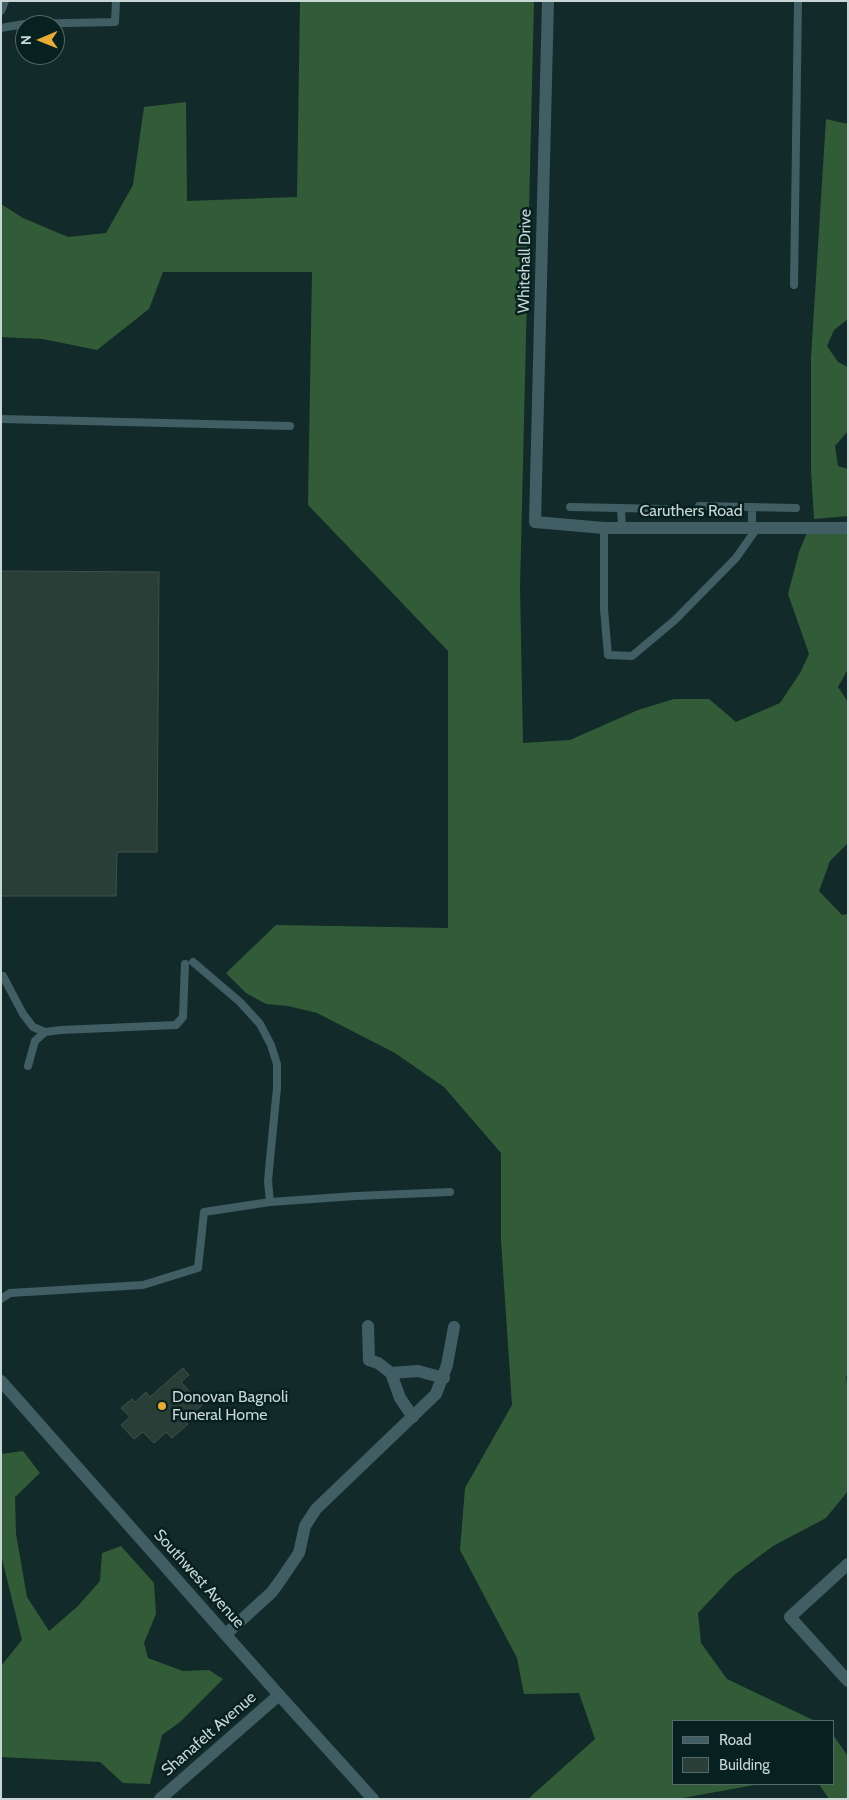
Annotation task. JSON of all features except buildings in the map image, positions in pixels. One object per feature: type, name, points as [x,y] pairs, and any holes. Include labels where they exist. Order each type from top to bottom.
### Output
[{"type":"street","name":"Whitehall Drive","points":[[535,522],[548,1]]},
{"type":"street","name":"Caruthers Road","points":[[535,522],[604,528],[848,528]]},
{"type":"street","points":[[368,1326],[369,1360],[378,1363],[391,1373],[400,1398],[413,1417]]},
{"type":"street","points":[[226,1634],[272,1592],[299,1553],[305,1526],[316,1509],[436,1394],[444,1378],[454,1327]]},
{"type":"street","points":[[391,1373],[418,1371],[444,1378]]},
{"type":"street","name":"Southwest Avenue","points":[[1,1381],[278,1695],[373,1799]]},
{"type":"street","points":[[848,1564],[790,1617],[848,1681]]},
{"type":"street","name":"Shanafelt Avenue","points":[[160,1799],[278,1695]]},
{"type":"lane","points":[[1,11],[5,1]]},
{"type":"lane","points":[[1,28],[24,24],[115,22],[116,1]]},
{"type":"lane","points":[[794,285],[798,1]]},
{"type":"lane","points":[[1,419],[290,426]]},
{"type":"lane","points":[[699,506],[796,508]]},
{"type":"lane","points":[[570,507],[666,508]]},
{"type":"lane","points":[[604,528],[604,609],[608,655],[632,656],[675,620],[736,558],[754,528],[752,507]]},
{"type":"lane","points":[[621,508],[622,528]]},
{"type":"lane","points":[[3,976],[23,1014],[33,1027],[45,1032],[176,1025],[183,1017],[189,963],[240,1002],[260,1024],[272,1045],[277,1064],[277,1088],[268,1181],[270,1202]]},
{"type":"lane","points":[[28,1066],[35,1041],[45,1032]]},
{"type":"lane","points":[[1,1299],[10,1293],[143,1285],[198,1268],[204,1212],[270,1202],[450,1192]]},
{"type":"green space","points":[[300,1],[534,1],[520,588],[523,743],[570,740],[638,710],[674,699],[709,699],[736,722],[780,703],[800,673],[809,654],[788,594],[799,552],[809,528],[848,528],[848,669],[838,687],[848,702],[848,843],[830,861],[819,891],[842,915],[848,914],[848,1371],[846,1378],[848,1386],[848,1491],[826,1518],[773,1546],[733,1576],[698,1613],[701,1643],[727,1679],[813,1720],[672,1720],[672,1785],[754,1785],[677,1799],[528,1799],[595,1739],[579,1693],[524,1694],[517,1658],[460,1550],[465,1488],[512,1405],[501,1240],[501,1153],[444,1087],[395,1053],[317,1013],[288,1006],[266,1004],[246,993],[226,973],[276,925],[448,928],[448,651],[308,505],[312,272],[163,272],[149,309],[97,350],[43,339],[1,337],[1,204],[23,218],[68,237],[106,233],[133,185],[144,107],[186,102],[187,201],[297,197]]},
{"type":"green space","points":[[826,119],[848,124],[848,319],[834,330],[827,346],[838,362],[848,367],[848,431],[835,446],[838,466],[848,469],[848,516],[814,519],[811,470],[811,358]]},
{"type":"green space","points":[[23,1451],[40,1473],[15,1497],[16,1534],[27,1597],[49,1631],[77,1607],[100,1581],[102,1553],[121,1546],[154,1583],[156,1614],[144,1643],[148,1658],[183,1671],[209,1670],[223,1679],[180,1722],[162,1735],[150,1784],[123,1783],[100,1762],[1,1757],[1,1666],[22,1640],[1,1555],[1,1454]]},
{"type":"green space","points":[[834,1736],[848,1756],[848,1799],[829,1799],[820,1785],[834,1785]]},
{"type":"place","name":"Donovan Bagnoli Funeral Home","points":[[162,1406]]}]
